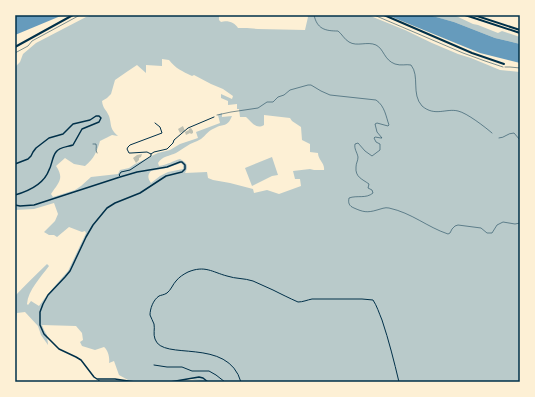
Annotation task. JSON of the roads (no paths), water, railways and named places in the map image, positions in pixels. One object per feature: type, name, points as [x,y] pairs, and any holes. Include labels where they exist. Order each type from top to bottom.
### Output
[{"type":"main road","points":[[15,47],[73,15]]},
{"type":"main road","points":[[384,15],[472,53],[504,64]]},
{"type":"main road","points":[[465,15],[520,33]]},
{"type":"main road","points":[[474,15],[520,30]]},
{"type":"street","points":[[15,164],[28,159],[36,148],[49,138],[63,134],[73,124],[90,120],[96,116],[101,118],[99,122],[82,129],[73,144],[56,151],[48,175],[37,186],[15,194]]},
{"type":"street","points":[[120,177],[119,175],[121,172],[130,170],[151,156],[154,152],[167,149],[174,140],[188,128],[214,117]]},
{"type":"street","points":[[151,154],[147,152],[131,153],[128,151],[128,147],[162,133],[160,127],[155,123]]},
{"type":"street","points":[[15,205],[34,205],[120,177],[137,172],[167,167],[180,162],[184,163],[186,167],[182,172],[166,176],[140,194],[106,208],[86,237],[70,271],[48,295],[43,304],[40,312],[40,325],[44,334],[59,348],[81,360],[94,377],[101,382]]},
{"type":"street","points":[[241,382],[239,375],[233,366],[219,357],[171,349],[158,344],[155,340],[154,323],[150,316],[152,305],[159,296],[167,293],[176,280],[188,272],[204,269],[237,279],[244,278],[298,302],[312,299],[362,298],[372,300],[375,303],[383,325],[399,382]]},
{"type":"street","points":[[154,364],[167,368],[182,367],[192,371],[208,371],[225,382]]},
{"type":"street","points":[[170,382],[199,377],[208,382]]},
{"type":"street","points":[[97,379],[115,379],[135,382]]},
{"type":"lane","points":[[15,53],[28,46],[32,41],[80,15]]},
{"type":"water","points":[[16,15],[63,15],[15,35]]},
{"type":"water","points":[[387,15],[429,15],[454,22],[495,38],[520,44],[520,63],[480,53]]}]
